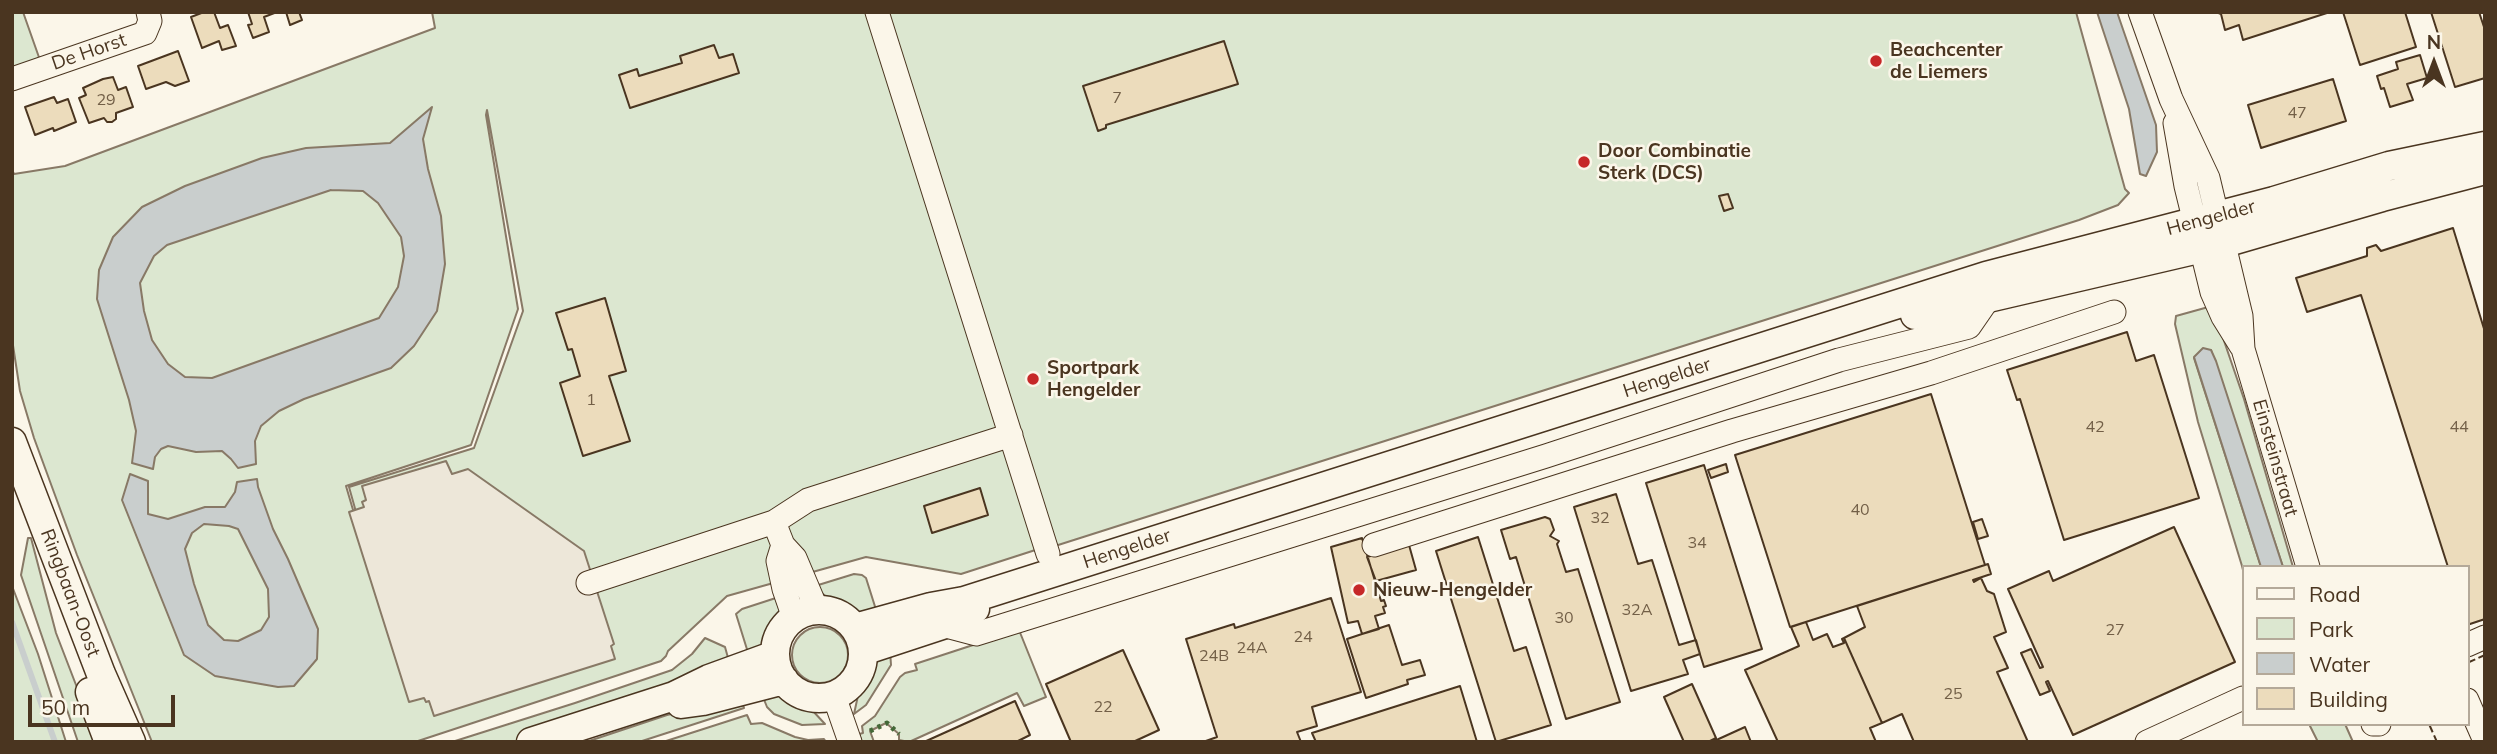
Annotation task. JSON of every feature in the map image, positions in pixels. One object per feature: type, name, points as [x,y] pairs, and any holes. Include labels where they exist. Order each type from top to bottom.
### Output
[{"type":"main road","name":"Hengelder","points":[[859,640],[931,607],[964,601],[1986,276],[2274,201],[2389,166],[2485,146]]},
{"type":"main road","name":"Hengelder","points":[[859,640],[942,625],[968,611],[1832,336],[2212,246],[2485,170]]},
{"type":"main road","name":"Ringbaan-Oost","points":[[12,442],[101,674],[131,742]]},
{"type":"main road","name":"Ringbaan-Oost","points":[[12,468],[109,742]]},
{"type":"main road","points":[[806,614],[838,614],[859,640],[862,662],[853,683],[834,695],[812,697],[801,694],[779,667],[776,646],[782,630],[806,614]]},
{"type":"main road","points":[[531,742],[674,696],[709,679],[779,667]]},
{"type":"main road","points":[[564,742],[676,705],[703,701],[779,667]]},
{"type":"street","name":"De Horst","points":[[12,79],[145,33],[150,21],[148,12]]},
{"type":"street","points":[[877,12],[1048,554]]},
{"type":"street","name":"Einsteinstraat","points":[[2140,12],[2171,99],[2182,166],[2206,219],[2212,246],[2212,292],[2223,317],[2243,349],[2307,565]]},
{"type":"street","name":"Hengelder","points":[[942,625],[976,634],[1546,456],[1839,360],[1969,327],[1989,298]]},
{"type":"street","points":[[1374,545],[1732,431],[1931,373],[2114,312]]},
{"type":"street","points":[[1922,340],[1931,373]]},
{"type":"street","points":[[1721,398],[1732,431]]},
{"type":"street","points":[[1611,434],[1622,466]]},
{"type":"street","points":[[588,583],[774,522],[808,500],[1011,435]]},
{"type":"street","points":[[1546,456],[1557,487]]},
{"type":"street","points":[[1406,499],[1417,531]]},
{"type":"street","points":[[774,522],[783,545],[795,558],[806,614]]},
{"type":"street","points":[[2469,644],[2485,637]]},
{"type":"street","points":[[2469,698],[2485,690]]},
{"type":"street","points":[[834,695],[850,742]]},
{"type":"street","points":[[2147,742],[2242,698]]},
{"type":"street","points":[[2469,704],[2485,741]]},
{"type":"green space","points":[[12,12],[23,12],[41,63],[12,74]]},
{"type":"green space","name":"Sportpark Hengelder","points":[[432,12],[2076,12],[2125,189],[2129,193],[2118,205],[2079,220],[961,574],[866,557],[727,596],[668,651],[661,661],[415,742],[152,742],[77,555],[34,438],[20,391],[12,339],[12,170],[14,174],[65,166],[435,28]],"holes":[[[487,110],[523,311],[474,448],[349,487],[403,680],[346,486],[471,445],[518,309]]]},
{"type":"green space","points":[[2212,306],[2244,399],[2292,565],[2282,565],[2211,350],[2194,358],[2260,565],[2242,567],[2198,422],[2175,324],[2176,316]]},
{"type":"green space","points":[[28,538],[31,538],[56,633],[98,742],[78,742],[21,575]]},
{"type":"green space","points":[[854,574],[866,578],[878,616],[854,613],[828,599],[815,586]]},
{"type":"green space","points":[[12,586],[38,654],[66,742],[12,742]]},
{"type":"green space","points":[[782,596],[781,615],[766,644],[750,659],[736,614],[742,609]]},
{"type":"green space","points":[[814,627],[826,627],[836,631],[844,639],[848,655],[844,671],[836,679],[826,683],[814,683],[804,679],[796,671],[792,661],[792,649],[796,639],[804,631]]},
{"type":"green space","points":[[1019,630],[1046,697],[1024,706],[1017,693],[909,742],[899,740],[899,734],[886,723],[870,731],[874,742],[862,742],[859,734],[863,733],[862,726],[875,716],[900,677],[917,670],[915,664]]},
{"type":"green space","points":[[705,638],[725,647],[730,665],[639,702],[514,742],[452,742],[672,670],[692,654]]},
{"type":"green space","points":[[890,650],[891,665],[866,705],[854,714],[859,691],[878,660]]},
{"type":"green space","points":[[761,692],[779,693],[812,710],[825,724],[802,725],[774,714],[767,707]]},
{"type":"green space","points":[[741,698],[744,708],[639,742],[586,742],[667,715]]},
{"type":"green space","points":[[747,715],[751,724],[762,723],[795,737],[824,739],[826,742],[663,742]]},
{"type":"green space","points":[[2310,726],[2346,726],[2353,742],[2318,742]]},
{"type":"shaded area","points":[[446,461],[452,474],[468,469],[584,551],[614,644],[611,646],[615,659],[434,716],[429,701],[426,702],[424,698],[409,702],[349,512],[364,507],[362,502],[366,500],[362,486]]},
{"type":"water","points":[[2097,12],[2117,12],[2156,125],[2157,152],[2146,176],[2140,174],[2129,109]]},
{"type":"water","points":[[432,107],[423,139],[441,216],[445,264],[437,311],[414,346],[391,368],[304,399],[279,411],[261,426],[255,441],[256,464],[238,468],[222,451],[196,452],[168,446],[161,449],[155,457],[153,469],[132,463],[136,431],[97,299],[99,270],[113,237],[142,207],[185,186],[262,158],[306,148],[390,143]],"holes":[[[331,190],[363,191],[378,203],[401,237],[404,256],[398,287],[379,318],[212,378],[185,377],[168,364],[152,340],[140,283],[154,256],[167,245]]]},
{"type":"water","points":[[2203,348],[2211,350],[2216,361],[2282,565],[2260,565],[2194,357]]},
{"type":"water","points":[[130,474],[148,481],[148,514],[168,519],[205,507],[225,507],[235,492],[237,482],[257,479],[273,529],[318,629],[317,659],[294,686],[278,687],[215,676],[184,655],[122,500]],"holes":[[[204,524],[238,529],[268,589],[269,617],[261,630],[238,641],[224,640],[208,625],[185,549],[192,533]]]},
{"type":"building","points":[[204,12],[214,12],[220,28],[228,25],[236,46],[222,50],[219,41],[202,48],[191,17]]},
{"type":"building","points":[[248,12],[277,12],[264,17],[269,32],[253,38],[248,25],[252,24]]},
{"type":"building","points":[[286,12],[299,12],[302,20],[290,25]]},
{"type":"building","points":[[2216,12],[2330,12],[2243,40],[2239,25],[2225,30],[2221,14]]},
{"type":"building","points":[[2343,12],[2405,12],[2416,47],[2360,65]]},
{"type":"building","points":[[2431,12],[2479,12],[2485,30],[2485,78],[2455,87]]},
{"type":"building","points":[[1224,41],[1238,84],[1106,125],[1106,128],[1098,131],[1083,86]]},
{"type":"building","points":[[714,45],[719,58],[733,54],[739,73],[630,108],[619,75],[637,69],[639,76],[682,63],[680,56]]},
{"type":"building","points":[[178,51],[189,81],[175,86],[166,82],[146,89],[138,66]]},
{"type":"building","points":[[2420,55],[2427,78],[2407,84],[2413,100],[2390,107],[2377,76],[2398,69],[2396,62]]},
{"type":"building","points":[[113,77],[118,90],[126,87],[133,107],[116,113],[116,119],[112,122],[107,122],[104,118],[89,123],[79,98],[86,95],[83,88]]},
{"type":"building","points":[[2333,79],[2346,121],[2261,148],[2248,105]]},
{"type":"building","points":[[54,97],[57,103],[68,99],[76,122],[35,135],[25,107]]},
{"type":"building","points":[[1728,194],[1733,208],[1724,211],[1719,196]]},
{"type":"building","points":[[2453,228],[2485,332],[2485,619],[2469,624],[2469,565],[2447,565],[2361,295],[2307,312],[2296,278],[2367,256],[2367,248],[2376,245],[2381,251]]},
{"type":"building","points":[[605,298],[626,371],[609,376],[630,441],[583,456],[560,383],[580,376],[572,349],[568,350],[556,313]]},
{"type":"building","points":[[2127,332],[2136,361],[2154,355],[2199,498],[2064,540],[2020,399],[2017,400],[2007,370]]},
{"type":"building","points":[[1931,394],[1985,565],[1790,627],[1735,455]]},
{"type":"building","points":[[1726,464],[1728,472],[1711,478],[1708,470]]},
{"type":"building","points":[[1704,465],[1762,649],[1704,667],[1646,483]]},
{"type":"building","points":[[980,488],[988,515],[932,533],[924,506]]},
{"type":"building","points":[[1616,494],[1638,564],[1652,560],[1679,645],[1696,640],[1700,654],[1683,660],[1688,674],[1631,691],[1574,507]]},
{"type":"building","points":[[1545,517],[1550,519],[1554,530],[1550,536],[1559,541],[1557,544],[1566,572],[1578,569],[1620,702],[1566,719],[1516,557],[1510,559],[1501,530]]},
{"type":"building","points":[[1982,519],[1988,536],[1978,539],[1973,522]]},
{"type":"building","points":[[2174,527],[2235,662],[2073,735],[2048,681],[2046,682],[2050,691],[2040,695],[2021,653],[2031,649],[2040,668],[2043,667],[2008,589],[2049,571],[2053,581]]},
{"type":"building","points":[[1478,537],[1514,651],[1526,647],[1551,725],[1496,742],[1436,551]]},
{"type":"building","name":"Nieuw-Hengelder","points":[[1362,538],[1381,601],[1384,600],[1386,606],[1383,607],[1385,613],[1375,616],[1379,629],[1362,634],[1358,621],[1348,623],[1331,547]]},
{"type":"building","points":[[1409,545],[1416,570],[1376,581],[1367,557]]},
{"type":"building","points":[[1988,564],[1991,574],[1973,580],[1974,582],[1981,578],[1987,591],[1994,594],[2006,632],[1994,637],[2008,668],[1997,672],[2028,742],[1914,742],[1902,714],[1882,723],[1844,638],[1865,627],[1857,606]]},
{"type":"building","points":[[1331,598],[1361,692],[1312,707],[1317,726],[1297,732],[1301,742],[1203,742],[1217,737],[1186,639],[1234,624],[1235,628]]},
{"type":"building","points":[[1806,622],[1813,640],[1827,634],[1833,647],[1844,643],[1844,638],[1882,723],[1870,728],[1876,742],[1778,742],[1745,670],[1799,646],[1791,627]]},
{"type":"building","points":[[1389,625],[1402,665],[1420,660],[1425,675],[1407,680],[1408,684],[1366,698],[1347,639]]},
{"type":"building","points":[[1123,650],[1159,730],[1133,742],[1071,742],[1046,684]]},
{"type":"building","points":[[1692,684],[1716,738],[1708,742],[1684,742],[1664,697]]},
{"type":"building","points":[[1460,686],[1477,742],[1316,742],[1312,733]]},
{"type":"building","points":[[1015,701],[1030,735],[1016,742],[924,742]]},
{"type":"building","points":[[1745,727],[1751,742],[1712,742]]},
{"type":"waterway","points":[[12,622],[55,742]]},
{"type":"hedge","points":[[870,731],[887,723],[899,734]]},
{"type":"fence","points":[[2469,662],[2485,655]]},
{"type":"fence","points":[[2430,726],[2437,742]]},
{"type":"place","name":"Beachcenter de Liemers","points":[[1876,61]]},
{"type":"place","name":"Door Combinatie Sterk (DCS)","points":[[1584,162]]},
{"type":"place","name":"Sportpark Hengelder","points":[[1033,379]]},
{"type":"place","name":"Nieuw-Hengelder","points":[[1359,590]]}]
